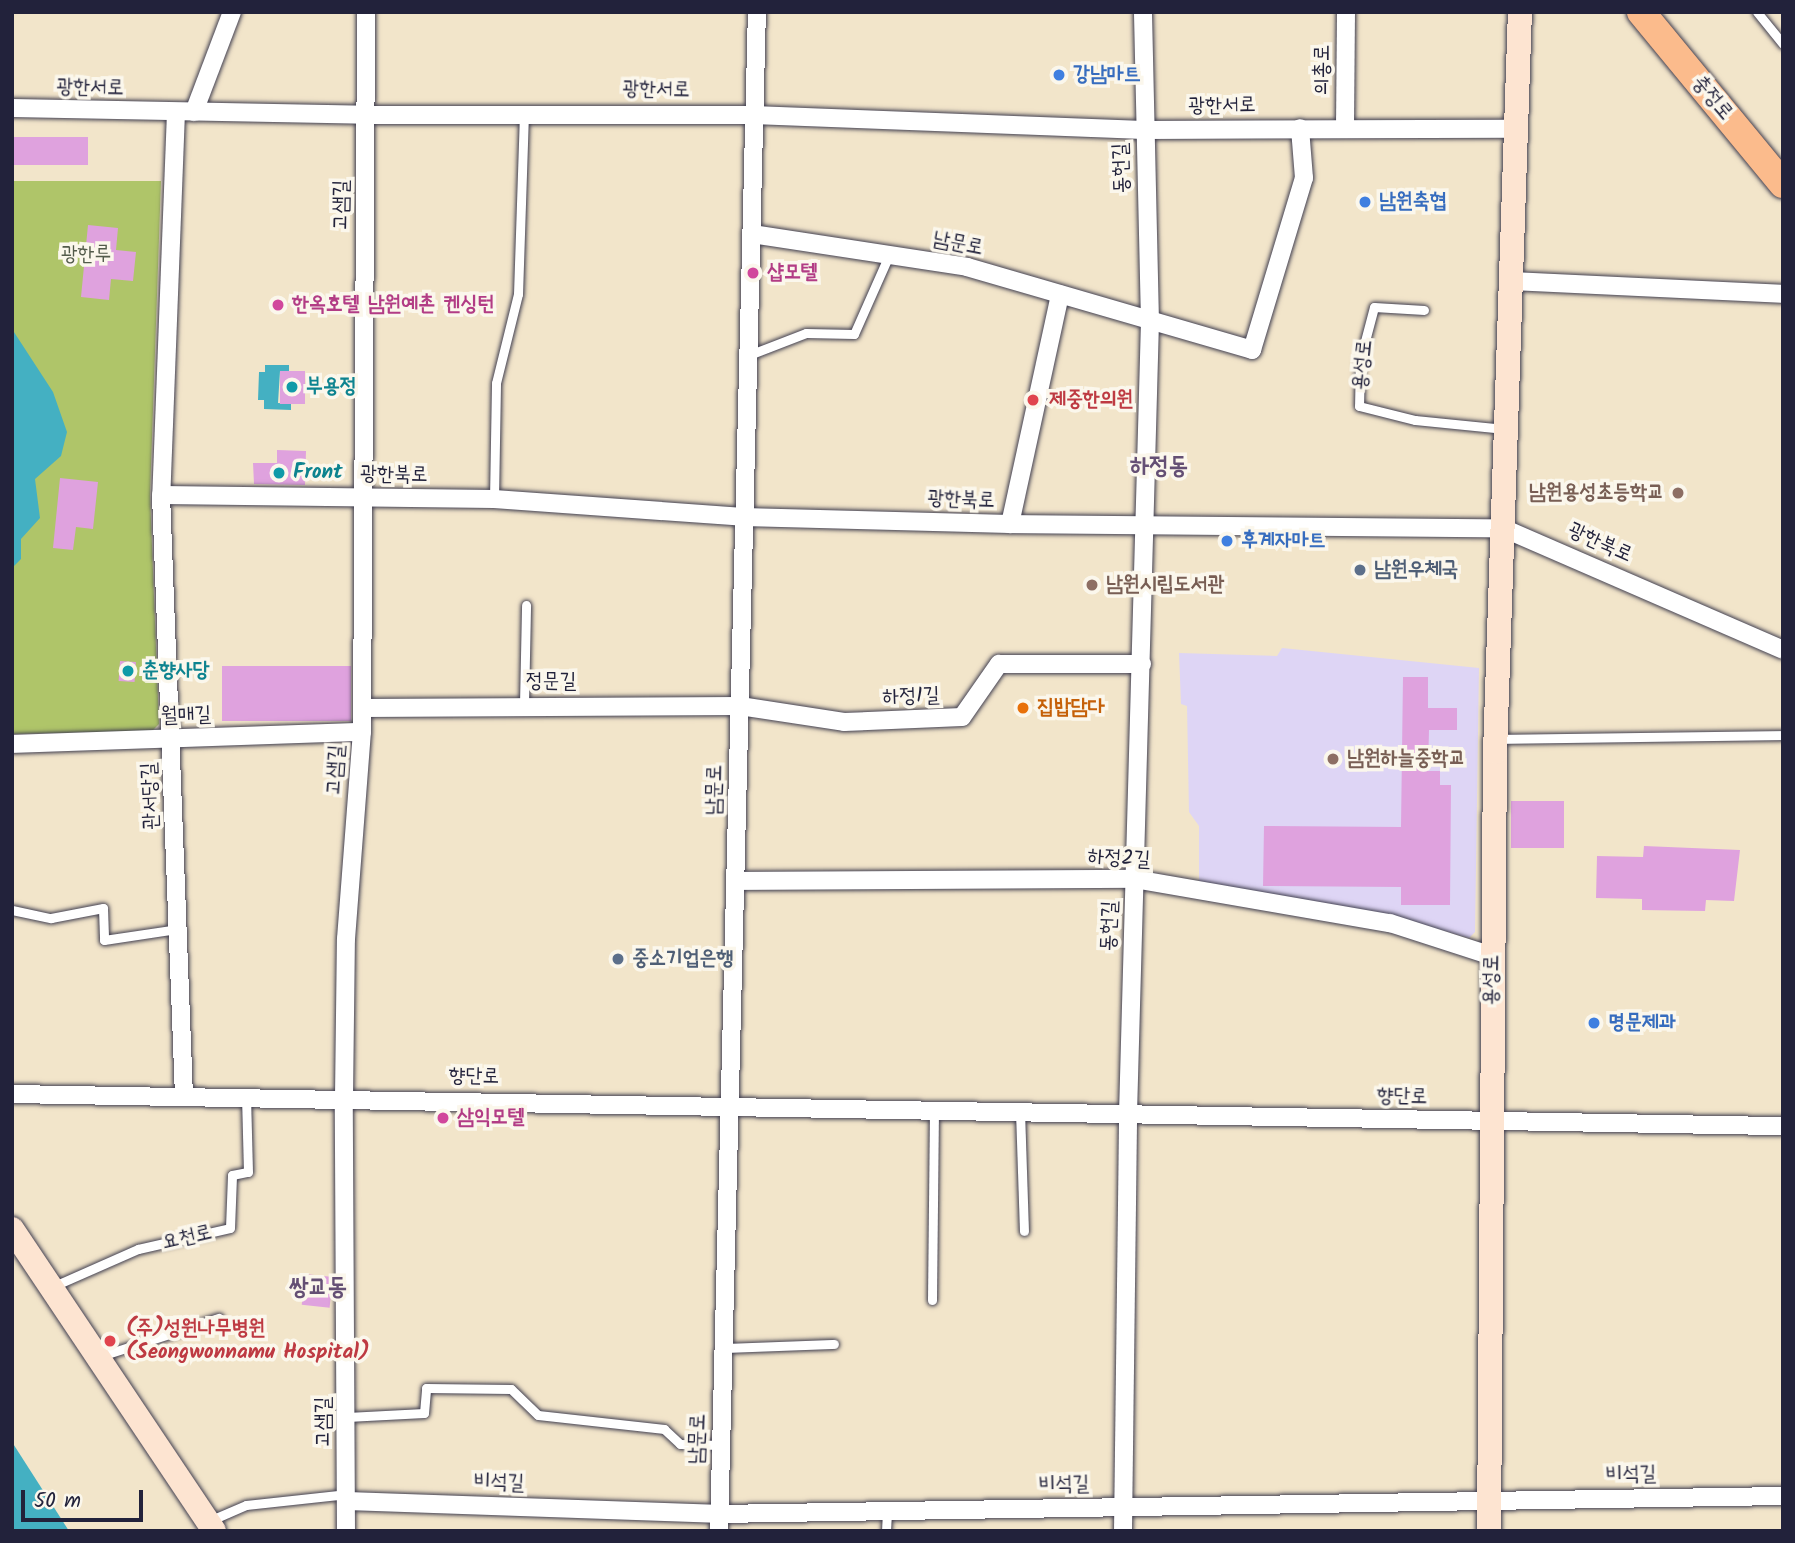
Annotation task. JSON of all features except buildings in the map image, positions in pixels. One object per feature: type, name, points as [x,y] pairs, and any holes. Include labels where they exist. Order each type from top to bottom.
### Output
[{"type":"main road","name":"충정로","points":[[1641,12],[1783,184]]},
{"type":"street","points":[[161,495],[185,112],[232,12]]},
{"type":"street","name":"고샘길","points":[[346,1531],[346,939],[362,733],[366,12]]},
{"type":"street","name":"남문로","points":[[719,1522],[757,12]]},
{"type":"street","name":"동헌길","points":[[1123,1531],[1128,1114],[1150,322],[1143,12]]},
{"type":"street","name":"의총로","points":[[1345,127],[1346,12]]},
{"type":"street","name":"용성로","points":[[1489,1531],[1489,1122],[1495,739],[1520,12]]},
{"type":"street","name":"광한서로","points":[[12,108],[366,115],[524,111],[753,114],[1144,130],[1345,127],[1514,129]]},
{"type":"street","points":[[1150,322],[1252,350],[1304,178],[1300,128]]},
{"type":"street","name":"남문로","points":[[752,234],[967,267],[1150,322]]},
{"type":"street","points":[[1510,281],[1783,294]]},
{"type":"street","name":"광한북로","points":[[1010,524],[1060,294]]},
{"type":"street","name":"광한북로","points":[[161,495],[494,499],[743,517],[1010,524],[1503,528],[1534,538],[1783,650]]},
{"type":"street","name":"관서당길","points":[[161,495],[184,1096]]},
{"type":"street","name":"하정1길","points":[[740,706],[844,722],[962,717],[999,664],[1142,664]]},
{"type":"street","name":"정문길","points":[[362,708],[524,704],[740,706]]},
{"type":"street","name":"월매길","points":[[12,744],[362,733]]},
{"type":"street","name":"하정2길","points":[[735,881],[1134,879],[1390,923],[1492,956]]},
{"type":"street","name":"향단로","points":[[12,1094],[344,1097],[1783,1126]]},
{"type":"street","points":[[12,1229],[211,1526]]},
{"type":"street","name":"비석길","points":[[347,1497],[719,1522],[887,1511],[1783,1496]]},
{"type":"lane","points":[[1757,12],[1783,44]]},
{"type":"lane","points":[[494,499],[496,383],[518,294],[524,111]]},
{"type":"lane","points":[[749,355],[806,333],[855,334],[889,256]]},
{"type":"lane","name":"용성로","points":[[1424,310],[1374,307],[1360,360],[1359,406],[1415,420],[1507,429]]},
{"type":"lane","points":[[524,704],[526,605]]},
{"type":"lane","points":[[1495,739],[1783,736]]},
{"type":"lane","points":[[12,911],[51,918],[103,908],[104,940],[178,929]]},
{"type":"lane","name":"요천로","points":[[51,1287],[138,1249],[230,1228],[232,1175],[247,1172],[246,1096]]},
{"type":"lane","points":[[932,1300],[934,1110]]},
{"type":"lane","points":[[1020,1111],[1024,1231]]},
{"type":"lane","points":[[97,1357],[219,1318]]},
{"type":"lane","points":[[723,1348],[834,1344]]},
{"type":"lane","points":[[346,1417],[424,1413],[426,1388],[511,1390],[538,1415],[664,1429],[680,1444],[721,1445]]},
{"type":"lane","name":"비석길","points":[[211,1526],[246,1504],[347,1497]]},
{"type":"lane","points":[[886,1531],[887,1511]]},
{"type":"shaded area","name":"남원하늘중학교","points":[[1282,648],[1479,668],[1475,932],[1469,938],[1393,916],[1199,884],[1199,826],[1189,812],[1187,706],[1181,704],[1179,653],[1277,656]]},
{"type":"green space","name":"광한루","points":[[12,181],[161,181],[150,495],[159,724],[152,731],[12,734]]},
{"type":"water","points":[[12,329],[53,392],[67,432],[61,456],[35,479],[40,518],[21,539],[21,559],[12,568]]},
{"type":"water","points":[[265,365],[289,365],[289,371],[280,371],[278,403],[291,404],[291,410],[264,409],[264,400],[258,400],[259,372],[265,372]]},
{"type":"water","points":[[12,1442],[69,1531],[12,1531]]},
{"type":"place","name":"강남마트","points":[[1059,75]]},
{"type":"place","name":"남원축협","points":[[1365,202]]},
{"type":"place","name":"샵모텔","points":[[753,273]]},
{"type":"place","name":"한옥호텔 남원예촌 켄싱턴","points":[[278,305]]},
{"type":"place","name":"부용정","points":[[292,387]]},
{"type":"place","name":"제중한의원","points":[[1033,400]]},
{"type":"place","name":"Front","points":[[279,473]]},
{"type":"place","name":"남원용성초등학교","points":[[1678,493]]},
{"type":"place","name":"후계자마트","points":[[1227,541]]},
{"type":"place","name":"남원우체국","points":[[1360,570]]},
{"type":"place","name":"남원시립도서관","points":[[1092,585]]},
{"type":"place","name":"춘향사당","points":[[128,671]]},
{"type":"place","name":"집밥담다","points":[[1023,708]]},
{"type":"place","name":"남원하늘중학교","points":[[1333,759]]},
{"type":"place","name":"중소기업은행","points":[[618,959]]},
{"type":"place","name":"명문제과","points":[[1594,1023]]},
{"type":"place","name":"삼익모텔","points":[[443,1118]]},
{"type":"place","name":"(주)성원나무병원 (Seongwonnamu Hospital)","points":[[110,1341]]},
{"type":"district","name":"하정동","points":[[1159,467]]},
{"type":"district","name":"쌍교동","points":[[318,1288]]}]
